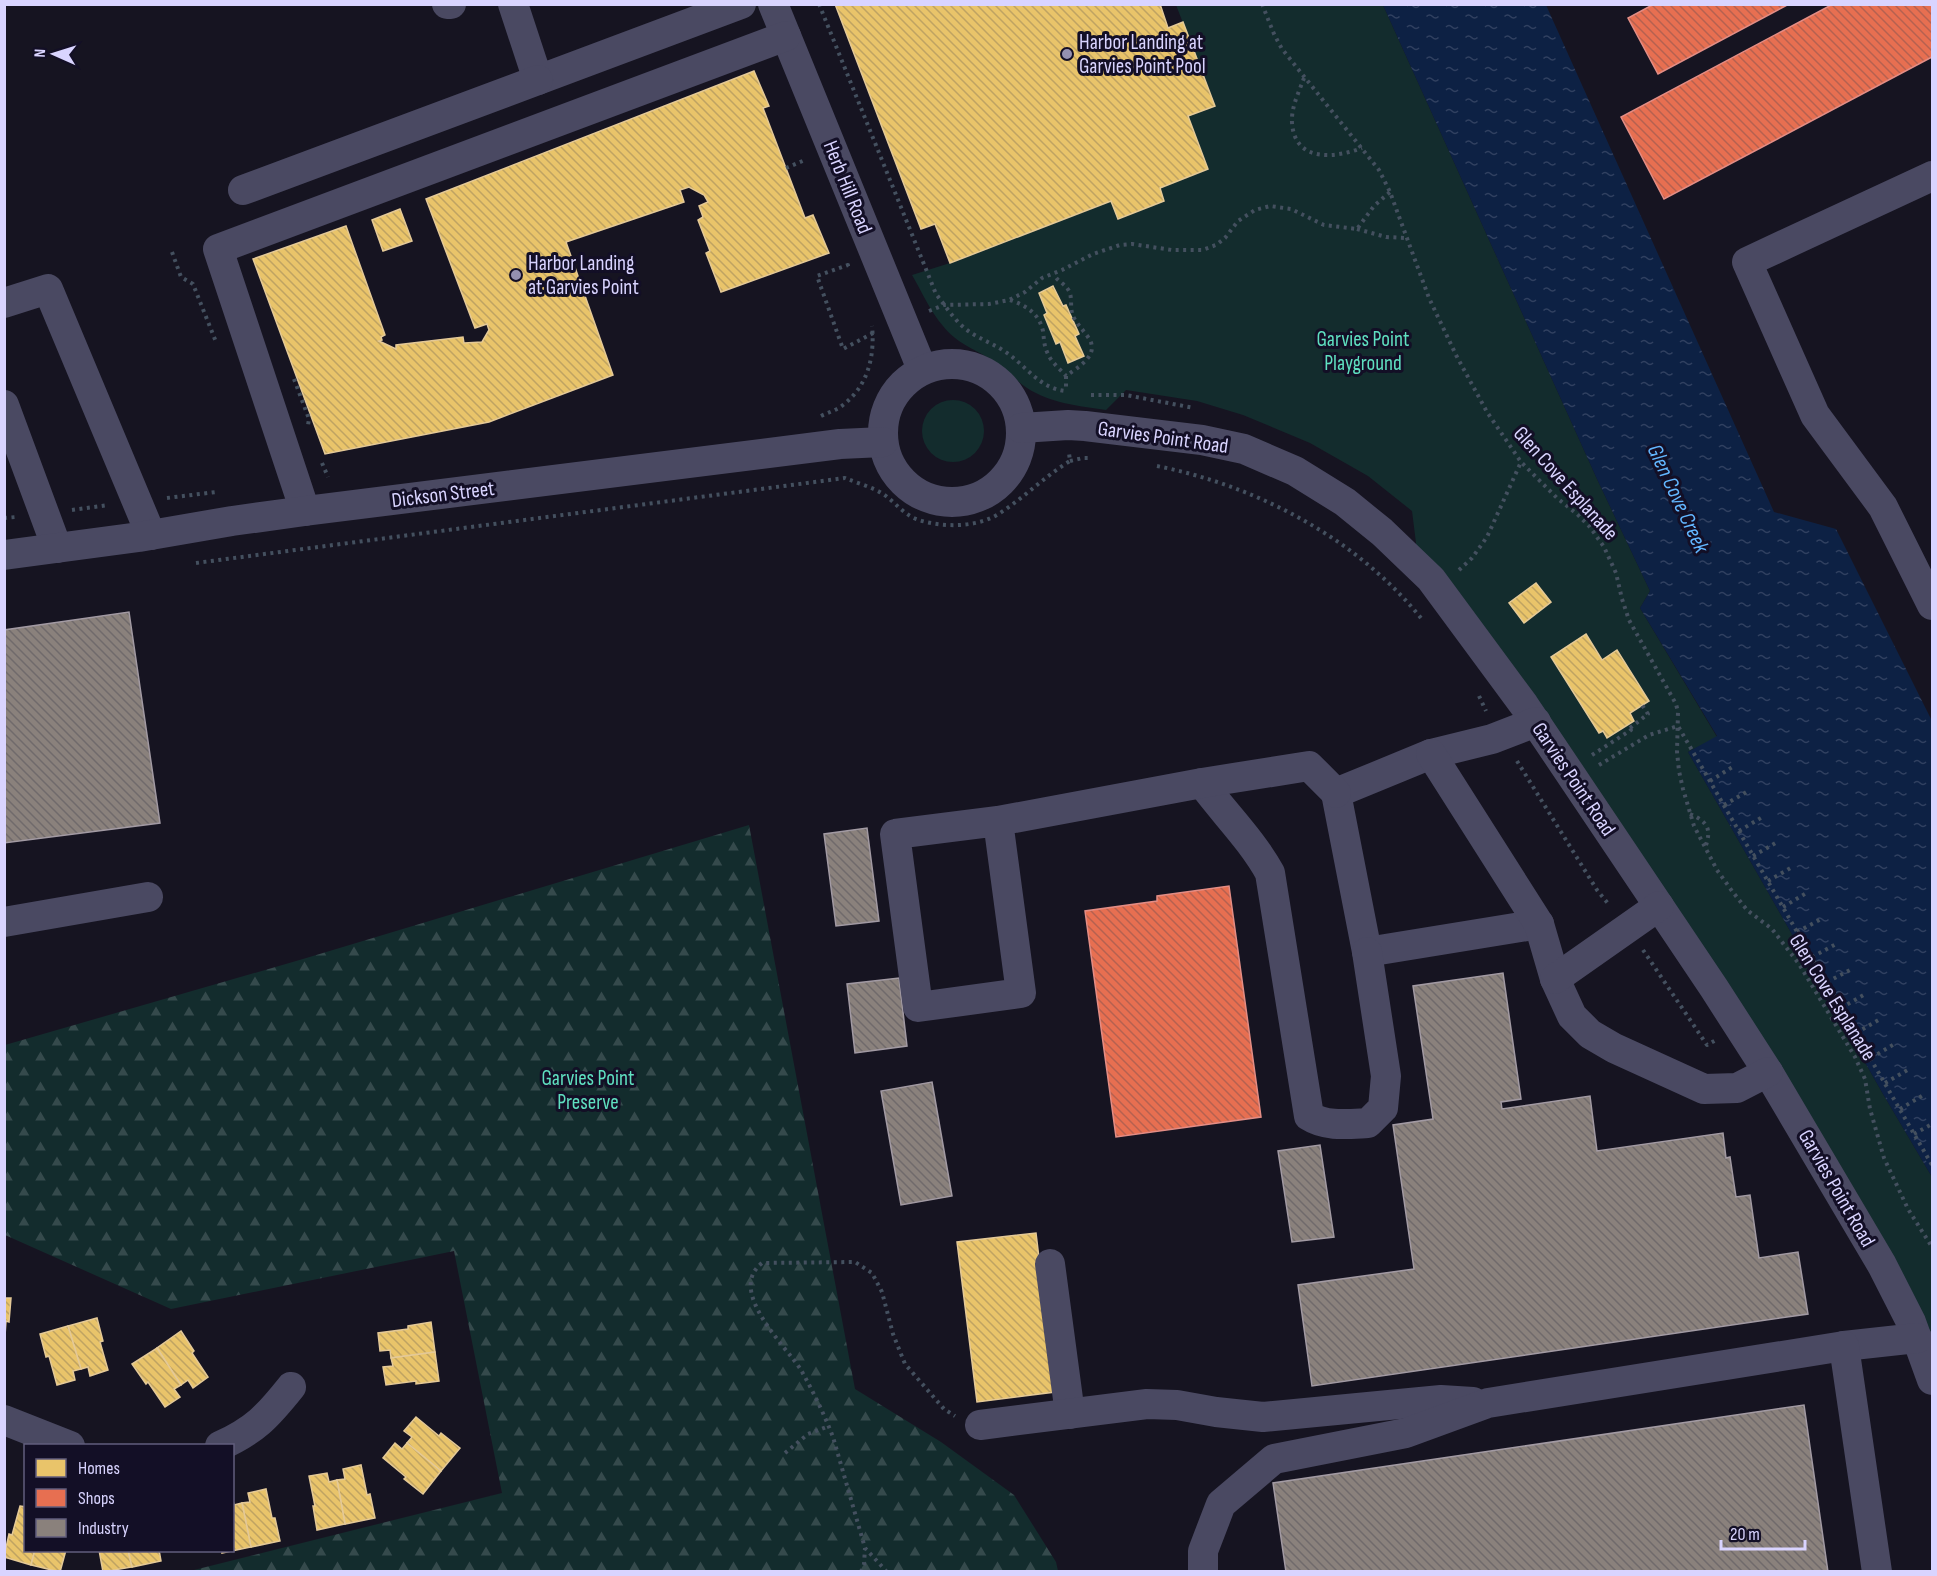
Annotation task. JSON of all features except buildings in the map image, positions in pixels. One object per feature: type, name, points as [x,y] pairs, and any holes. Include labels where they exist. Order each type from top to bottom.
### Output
[{"type":"street","points":[[513,4],[538,80]]},
{"type":"street","points":[[243,190],[741,4]]},
{"type":"street","name":"Herb Hill Road","points":[[773,4],[922,369]]},
{"type":"street","points":[[305,511],[219,249],[786,36]]},
{"type":"street","points":[[1932,176],[1747,262],[1815,414],[1883,507],[1932,605]]},
{"type":"street","points":[[4,303],[48,289],[151,535]]},
{"type":"street","points":[[946,363],[969,365],[991,375],[1007,389],[1017,408],[1021,428],[1019,452],[1009,473],[992,490],[971,500],[947,502],[924,497],[904,484],[890,465],[883,442],[883,424],[890,402],[904,383],[922,369],[946,363]]},
{"type":"street","points":[[4,405],[57,548]]},
{"type":"street","name":"Garvies Point Road","points":[[1021,428],[1085,426],[1202,440],[1244,449],[1295,471],[1345,502],[1382,532],[1431,579],[1536,722],[1768,1072],[1882,1265],[1917,1338],[1932,1380]]},
{"type":"street","name":"Dickson Street","points":[[4,555],[151,535],[232,520],[830,445],[883,442]]},
{"type":"street","points":[[1336,793],[1431,754],[1501,736],[1536,722]]},
{"type":"street","points":[[1431,754],[1539,924],[1555,979],[1572,1016],[1590,1034],[1614,1048],[1704,1089],[1737,1088],[1768,1072]]},
{"type":"street","points":[[998,821],[1021,993],[918,1007],[895,834],[998,821],[1202,783],[1309,766],[1336,793],[1367,952],[1386,1076],[1383,1108],[1368,1122],[1344,1124],[1318,1122],[1309,1116],[1270,873],[1259,853],[1202,783]]},
{"type":"street","points":[[4,922],[148,897]]},
{"type":"street","points":[[1555,979],[1659,906]]},
{"type":"street","points":[[1367,952],[1539,924]]},
{"type":"street","points":[[1050,1264],[1070,1414]]},
{"type":"street","points":[[1203,1572],[1203,1551],[1221,1504],[1274,1459],[1406,1432],[1488,1403],[1844,1346],[1917,1338]]},
{"type":"street","points":[[1844,1346],[1877,1572]]},
{"type":"street","points":[[224,1444],[242,1436],[269,1415],[291,1387]]},
{"type":"street","points":[[980,1425],[1147,1404],[1177,1405],[1263,1417],[1442,1400],[1488,1403]]},
{"type":"street","points":[[4,1420],[65,1444]]},
{"type":"path","points":[[819,4],[936,294],[960,324],[979,339],[1003,350],[1037,380],[1067,393],[1066,376],[1049,357],[1042,326],[1036,315],[1023,304],[1009,300]]},
{"type":"path","name":"Glen Cove Esplanade","points":[[1262,4],[1282,49],[1379,170],[1390,192],[1429,298],[1487,412],[1521,462],[1590,527],[1604,547],[1616,573],[1629,620],[1676,704],[1679,771],[1690,814],[1704,848],[1717,870],[1747,910],[1772,929],[1799,964],[1855,1057],[1865,1078],[1872,1116],[1884,1158],[1908,1209],[1932,1247]]},
{"type":"path","points":[[1304,78],[1295,100],[1292,122],[1295,139],[1307,150],[1322,156],[1343,155],[1362,148]]},
{"type":"path","points":[[786,168],[805,160]]},
{"type":"path","points":[[1357,229],[1374,206],[1390,192]]},
{"type":"path","points":[[931,310],[944,305],[989,304],[1009,300],[1025,292],[1042,278],[1093,254],[1119,245],[1132,244],[1172,250],[1202,250],[1216,245],[1225,238],[1238,220],[1255,210],[1270,206],[1291,209],[1324,225],[1357,229],[1386,237],[1407,238]]},
{"type":"path","points":[[852,275],[848,265],[817,276],[843,350],[883,329]]},
{"type":"path","points":[[1054,274],[1056,280],[1068,289],[1070,309],[1090,341],[1092,350],[1088,360],[1066,376]]},
{"type":"path","points":[[812,417],[821,416],[842,406],[859,390],[868,373],[872,352],[871,322]]},
{"type":"path","points":[[1069,453],[1070,461]]},
{"type":"path","points":[[196,563],[845,478],[884,494],[898,508],[914,518],[934,524],[975,523],[998,515],[1055,470],[1070,461],[1092,458]]},
{"type":"path","points":[[1455,575],[1472,558],[1487,537],[1521,462]]},
{"type":"path","points":[[1154,466],[1188,472],[1249,493],[1302,519],[1336,541],[1376,572],[1424,622]]},
{"type":"path","points":[[320,478],[339,475]]},
{"type":"path","points":[[1478,693],[1489,718],[1597,890],[1644,951],[1707,1045],[1716,1040]]},
{"type":"path","points":[[1630,728],[1648,714],[1642,705]]},
{"type":"path","points":[[1598,766],[1649,735],[1678,726],[1914,1134],[1932,1161]]},
{"type":"path","points":[[1710,781],[1734,766]]},
{"type":"path","points":[[1724,805],[1748,791]]},
{"type":"path","points":[[1690,814],[1702,819],[1707,826],[1708,833],[1704,848]]},
{"type":"path","points":[[1739,831],[1764,816]]},
{"type":"path","points":[[1753,856],[1779,841]]},
{"type":"path","points":[[1768,882],[1794,866]]},
{"type":"path","points":[[1783,907],[1808,892]]},
{"type":"path","points":[[1797,932],[1823,918]]},
{"type":"path","points":[[1812,957],[1838,943]]},
{"type":"path","points":[[1827,982],[1852,969]]},
{"type":"path","points":[[1841,1008],[1867,993]]},
{"type":"path","points":[[1856,1033],[1881,1018]]},
{"type":"path","points":[[1871,1058],[1896,1043]]},
{"type":"path","points":[[1885,1083],[1911,1068]]},
{"type":"path","points":[[1900,1109],[1925,1094]]},
{"type":"path","points":[[1914,1134],[1932,1124]]},
{"type":"path","points":[[861,1572],[865,1548],[829,1426],[800,1369],[764,1321],[751,1293],[751,1276],[755,1269],[762,1263],[855,1262],[872,1273],[882,1292],[893,1334],[905,1364],[944,1409],[963,1420],[980,1425]]},
{"type":"path","points":[[785,1453],[808,1434],[829,1426]]},
{"type":"path","points":[[865,1548],[887,1572]]},
{"type":"green space","name":"Garvies Point Playground","points":[[1176,5],[1383,5],[1650,591],[1640,608],[1717,737],[1688,752],[1932,1177],[1932,1394],[1880,1266],[1417,551],[1412,511],[1368,476],[1310,443],[1243,415],[1197,401],[1126,390],[1106,410],[1065,403],[1036,393],[1004,368],[949,332],[934,314],[912,275],[950,263],[1111,201],[1118,218],[1164,201],[1160,188],[1208,169],[1188,116],[1215,105]]},
{"type":"green space","points":[[947,400],[959,400],[975,409],[982,419],[984,431],[982,443],[975,453],[959,462],[947,462],[936,457],[927,448],[922,437],[922,425],[927,414],[936,405]]},
{"type":"green space","name":"Garvies Point Preserve","points":[[749,825],[855,1389],[941,1442],[1014,1495],[1056,1562],[1058,1571],[190,1571],[502,1493],[454,1251],[171,1309],[5,1235],[5,1045],[303,959]]},
{"type":"water","name":"Glen Cove Creek","points":[[1383,5],[1546,5],[1774,512],[1836,529],[1932,721],[1932,1177],[1688,752],[1717,736],[1640,608],[1650,591]]},
{"type":"place","name":"Harbor Landing at Garvies Point Pool","points":[[1067,54]]},
{"type":"place","name":"Harbor Landing at Garvies Point","points":[[516,275]]}]
